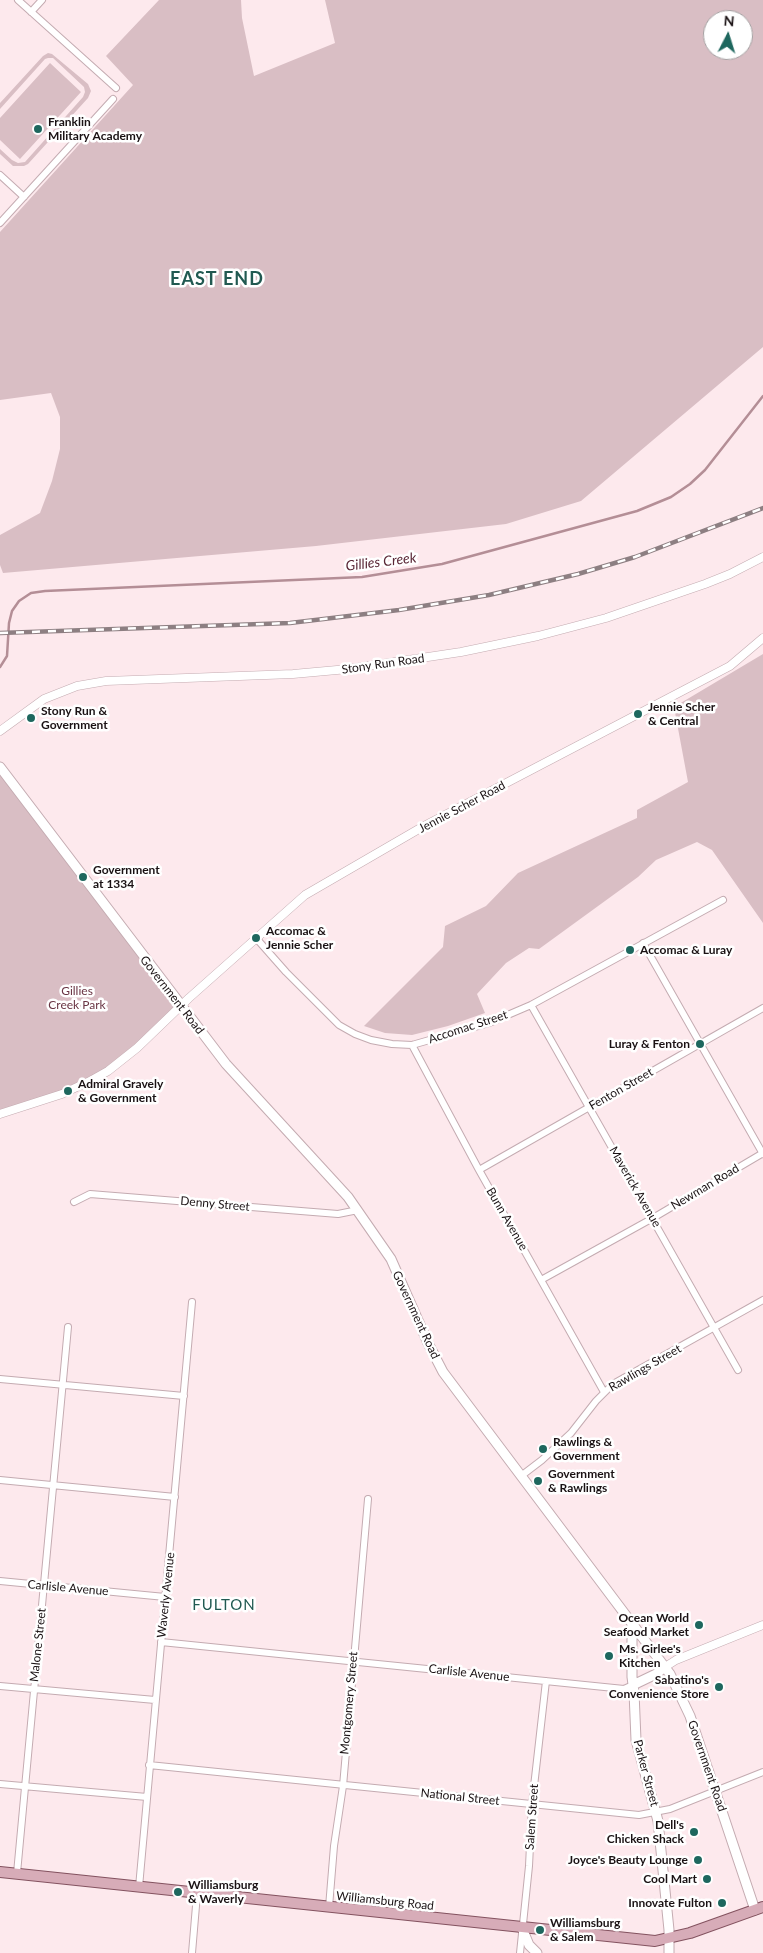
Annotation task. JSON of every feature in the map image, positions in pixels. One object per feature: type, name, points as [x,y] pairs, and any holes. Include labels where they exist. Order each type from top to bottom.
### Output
[{"type":"main road","name":"Government Road","points":[[0,767],[226,1064],[332,1178],[358,1210],[391,1259],[443,1372],[673,1679],[687,1708],[759,1908]]},
{"type":"main road","name":"Parker Street","points":[[632,1623],[633,1685],[637,1746],[657,1813],[670,1939],[669,1953]]},
{"type":"main road","name":"Carlisle Avenue","points":[[633,1685],[665,1668]]},
{"type":"main road","name":"Williamsburg Road","points":[[0,1872],[646,1941],[670,1939],[759,1908]]},
{"type":"main road","points":[[522,1928],[529,1945],[537,1953]]},
{"type":"street","points":[[18,0],[116,88]]},
{"type":"street","points":[[31,12],[42,0]]},
{"type":"street","points":[[0,223],[113,99]]},
{"type":"street","points":[[0,175],[24,197]]},
{"type":"street","name":"Stony Run Road","points":[[0,731],[44,699],[77,686],[106,681],[283,674],[348,669],[461,652],[538,636],[606,618],[713,581],[763,557]]},
{"type":"street","name":"Jennie Scher Road","points":[[0,1114],[62,1094],[92,1080],[131,1053],[305,895],[424,826],[730,666],[763,638]]},
{"type":"street","name":"Accomac Street","points":[[256,938],[286,972],[340,1025],[355,1034],[371,1040],[412,1045],[489,1023],[531,1005],[723,900]]},
{"type":"street","points":[[644,942],[763,1153]]},
{"type":"street","name":"Maverick Avenue","points":[[531,1005],[738,1370]]},
{"type":"street","name":"Fenton Street","points":[[479,1170],[763,1008]]},
{"type":"street","name":"Bunn Avenue","points":[[412,1045],[479,1170],[604,1392]]},
{"type":"street","name":"Newman Road","points":[[541,1280],[653,1218],[763,1153]]},
{"type":"street","name":"Denny Street","points":[[74,1202],[90,1194],[338,1214],[358,1210]]},
{"type":"street","name":"Rawlings Street","points":[[521,1476],[542,1460],[571,1433],[604,1392],[613,1384],[763,1300]]},
{"type":"street","name":"Waverly Avenue","points":[[139,1887],[192,1302]]},
{"type":"street","name":"Malone Street","points":[[17,1873],[68,1327]]},
{"type":"street","points":[[0,1379],[184,1396]]},
{"type":"street","points":[[0,1480],[175,1496]]},
{"type":"street","name":"Montgomery Street","points":[[329,1907],[334,1846],[343,1786],[368,1499]]},
{"type":"street","name":"Carlisle Avenue","points":[[0,1581],[165,1597]]},
{"type":"street","name":"Carlisle Avenue","points":[[665,1668],[676,1660],[763,1624]]},
{"type":"street","name":"Carlisle Avenue","points":[[161,1642],[624,1689],[633,1685]]},
{"type":"street","name":"Salem Street","points":[[520,1953],[529,1866],[532,1804],[546,1681]]},
{"type":"street","points":[[0,1686],[155,1700]]},
{"type":"street","name":"National Street","points":[[149,1765],[639,1815],[657,1813],[716,1792],[763,1772]]},
{"type":"street","points":[[0,1784],[146,1797]]},
{"type":"street","points":[[192,1953],[196,1894]]},
{"type":"green space","points":[[159,0],[241,0],[242,18],[254,76],[335,43],[325,0],[763,0],[763,347],[581,501],[506,524],[316,546],[3,573],[0,565],[0,535],[40,513],[52,481],[60,449],[60,417],[51,393],[0,400],[0,232],[133,85],[106,56]]},
{"type":"green space","points":[[48,53],[52,54],[88,84],[91,91],[88,98],[28,164],[13,166],[0,154],[0,149],[12,160],[18,163],[25,162],[83,97],[85,92],[84,87],[53,58],[48,58],[0,109],[0,103],[43,56]]},
{"type":"green space","points":[[50,63],[81,92],[20,159],[0,140],[0,118]]},
{"type":"green space","points":[[763,654],[763,923],[712,850],[697,842],[656,860],[638,877],[539,949],[529,948],[506,963],[477,994],[485,1013],[448,1026],[412,1035],[385,1033],[364,1026],[443,947],[445,926],[486,906],[518,873],[637,818],[637,810],[688,782],[674,707]]},
{"type":"green space","name":"Gillies Creek Park","points":[[0,767],[181,1006],[169,1018],[92,1080],[0,1114]]},
{"type":"waterway","name":"Gillies Creek","points":[[0,667],[7,656],[9,623],[12,611],[19,601],[31,593],[362,577],[442,564],[637,511],[671,497],[690,484],[705,470],[763,396]]},
{"type":"railway","points":[[0,633],[290,623],[399,610],[489,595],[578,574],[635,557],[763,508]]},
{"type":"place","name":"Franklin Military Academy","points":[[38,129]]},
{"type":"place","name":"Jennie Scher & Central","points":[[638,714]]},
{"type":"place","name":"Stony Run & Government","points":[[31,718]]},
{"type":"place","name":"Government at 1334","points":[[83,877]]},
{"type":"place","name":"Accomac & Jennie Scher","points":[[256,938]]},
{"type":"place","name":"Accomac & Luray","points":[[630,950]]},
{"type":"place","name":"Luray & Fenton","points":[[700,1044]]},
{"type":"place","name":"Admiral Gravely & Government","points":[[68,1091]]},
{"type":"place","name":"Rawlings & Government","points":[[543,1449]]},
{"type":"place","name":"Government & Rawlings","points":[[538,1481]]},
{"type":"place","name":"Ocean World Seafood Market","points":[[699,1625]]},
{"type":"place","name":"Ms. Girlee's Kitchen","points":[[609,1656]]},
{"type":"place","name":"Sabatino's Convenience Store","points":[[719,1687]]},
{"type":"place","name":"Dell's Chicken Shack","points":[[694,1832]]},
{"type":"place","name":"Joyce's Beauty Lounge","points":[[698,1860]]},
{"type":"place","name":"Cool Mart","points":[[707,1879]]},
{"type":"place","name":"Williamsburg & Waverly","points":[[178,1892]]},
{"type":"place","name":"Innovate Fulton","points":[[722,1903]]},
{"type":"place","name":"Williamsburg & Salem","points":[[540,1930]]},
{"type":"district","name":"EAST END","points":[[217,279]]},
{"type":"district","name":"FULTON","points":[[224,1605]]}]
